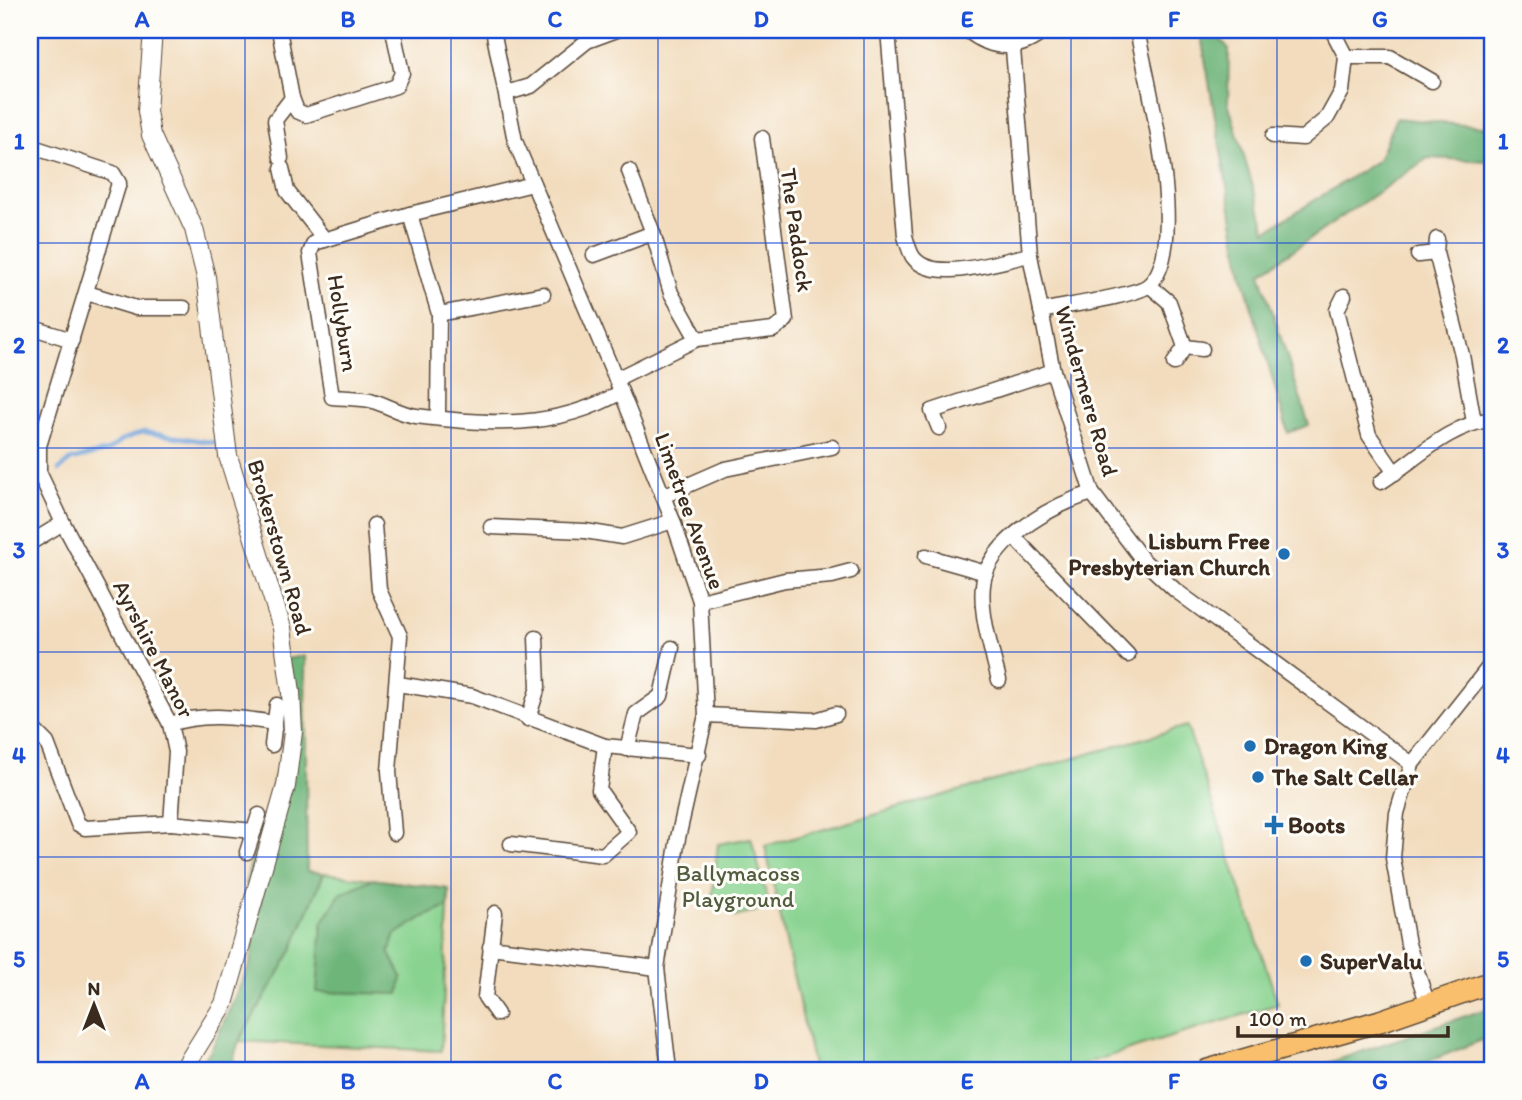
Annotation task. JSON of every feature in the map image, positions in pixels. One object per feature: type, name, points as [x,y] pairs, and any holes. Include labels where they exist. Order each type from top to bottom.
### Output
[{"type":"main road","points":[[1208,1070],[1428,1005],[1492,982]]},
{"type":"street","name":"Brokerstown Road","points":[[153,30],[147,111],[151,135],[194,229],[206,277],[228,456],[282,628],[291,692],[293,732],[286,786],[224,1004],[176,1069]]},
{"type":"street","points":[[279,30],[292,98],[297,111],[306,115],[396,86],[402,73],[393,30]]},
{"type":"street","name":"Limetree Avenue","points":[[493,30],[515,141],[619,386],[673,521],[700,601],[706,715],[678,838],[657,968],[669,1070]]},
{"type":"street","points":[[507,93],[531,86],[587,41],[617,30]]},
{"type":"street","points":[[888,30],[905,236],[913,256],[924,267],[949,271],[1030,255]]},
{"type":"street","points":[[967,30],[980,41],[1013,48],[1034,40],[1045,30]]},
{"type":"street","points":[[1041,311],[1098,298],[1134,294],[1149,285],[1164,248],[1168,195],[1137,30]]},
{"type":"street","points":[[1273,136],[1303,138],[1327,118],[1342,91],[1346,57],[1332,30]]},
{"type":"street","name":"Windermere Road","points":[[1013,48],[1030,255],[1053,371],[1092,493],[1142,559],[1175,590],[1412,764]]},
{"type":"street","points":[[1346,57],[1390,57],[1432,81]]},
{"type":"street","points":[[292,98],[275,120],[287,191],[325,240],[410,214],[533,184]]},
{"type":"street","name":"The Paddock","points":[[619,386],[697,339],[773,330],[786,320],[762,138]]},
{"type":"street","points":[[30,146],[113,173],[119,183],[39,446],[34,474]]},
{"type":"street","points":[[629,171],[653,233],[671,293],[697,339]]},
{"type":"street","points":[[410,214],[439,314],[438,416]]},
{"type":"street","points":[[594,255],[653,233]]},
{"type":"street","name":"Hollyburn","points":[[325,240],[314,243],[310,253],[332,397],[370,401],[414,416],[438,416],[494,424],[555,419],[594,408],[619,386]]},
{"type":"street","points":[[1418,255],[1436,246],[1462,355],[1474,422]]},
{"type":"street","points":[[1149,285],[1169,302],[1185,348]]},
{"type":"street","points":[[87,293],[136,308],[184,308]]},
{"type":"street","points":[[439,314],[543,294]]},
{"type":"street","points":[[1344,296],[1331,309],[1369,435],[1395,473]]},
{"type":"street","points":[[30,327],[72,340]]},
{"type":"street","points":[[1185,348],[1202,349]]},
{"type":"street","points":[[1174,363],[1185,348]]},
{"type":"street","points":[[939,428],[932,411],[1053,371]]},
{"type":"street","points":[[1381,482],[1440,437],[1474,422],[1492,419]]},
{"type":"street","points":[[663,496],[725,469],[832,447]]},
{"type":"street","name":"Ayrshire Manor","points":[[34,474],[170,724],[176,752],[171,823]]},
{"type":"street","points":[[999,680],[984,613],[986,573],[1013,536],[1043,513],[1069,499],[1092,493]]},
{"type":"street","points":[[491,527],[584,531],[622,537],[673,521]]},
{"type":"street","points":[[30,543],[63,523]]},
{"type":"street","points":[[374,525],[379,590],[400,636],[389,771],[394,833]]},
{"type":"street","points":[[1013,536],[1128,655]]},
{"type":"street","points":[[926,556],[986,573]]},
{"type":"street","points":[[700,601],[785,580],[832,576],[851,571]]},
{"type":"street","points":[[528,719],[538,687],[536,638]]},
{"type":"street","points":[[627,749],[636,714],[661,696],[672,648]]},
{"type":"street","points":[[1428,1005],[1408,944],[1393,859],[1397,813],[1412,764],[1488,681],[1492,663]]},
{"type":"street","points":[[398,684],[472,696],[605,746],[699,755]]},
{"type":"street","points":[[272,745],[277,705]]},
{"type":"street","points":[[706,715],[816,719],[836,714]]},
{"type":"street","points":[[170,724],[191,716],[219,716],[275,723]]},
{"type":"street","points":[[30,726],[47,743],[78,824],[85,828],[171,823],[254,831]]},
{"type":"street","points":[[511,844],[603,855],[629,832],[599,790],[605,746]]},
{"type":"street","points":[[247,852],[259,815]]},
{"type":"street","points":[[495,913],[485,997],[497,1014]]},
{"type":"street","points":[[490,947],[657,968]]},
{"type":"street","points":[[153,1070],[176,1069]]},
{"type":"green space","points":[[1200,30],[1213,30],[1229,49],[1228,102],[1266,231],[1378,160],[1396,118],[1492,128],[1492,159],[1489,161],[1428,158],[1260,273],[1309,425],[1288,433],[1242,273]]},
{"type":"green space","points":[[305,656],[307,871],[324,873],[291,952],[239,1041],[230,1070],[197,1070],[212,1048],[250,964],[263,889],[245,884],[287,733],[278,660]]},
{"type":"green space","points":[[1187,726],[1278,1004],[1064,1070],[814,1070],[765,846]]},
{"type":"green space","name":"Ballymacoss Playground","points":[[751,838],[770,908],[735,917],[712,898],[718,844]]},
{"type":"green space","points":[[324,873],[449,889],[441,1051],[239,1041],[291,952]]},
{"type":"green space","points":[[372,879],[449,889],[448,907],[424,917],[395,935],[389,952],[402,977],[399,994],[317,992],[322,923],[340,894]]},
{"type":"green space","points":[[1492,1007],[1492,1036],[1407,1070],[1308,1070]]},
{"type":"waterway","points":[[59,470],[71,460],[108,451],[122,440],[143,432],[217,443]]},
{"type":"place","name":"Lisburn Free Presbyterian Church","points":[[1284,554]]},
{"type":"place","name":"Dragon King","points":[[1250,746]]},
{"type":"place","name":"The Salt Cellar","points":[[1258,777]]},
{"type":"place","name":"Boots","points":[[1274,825]]},
{"type":"place","name":"SuperValu","points":[[1306,961]]}]
